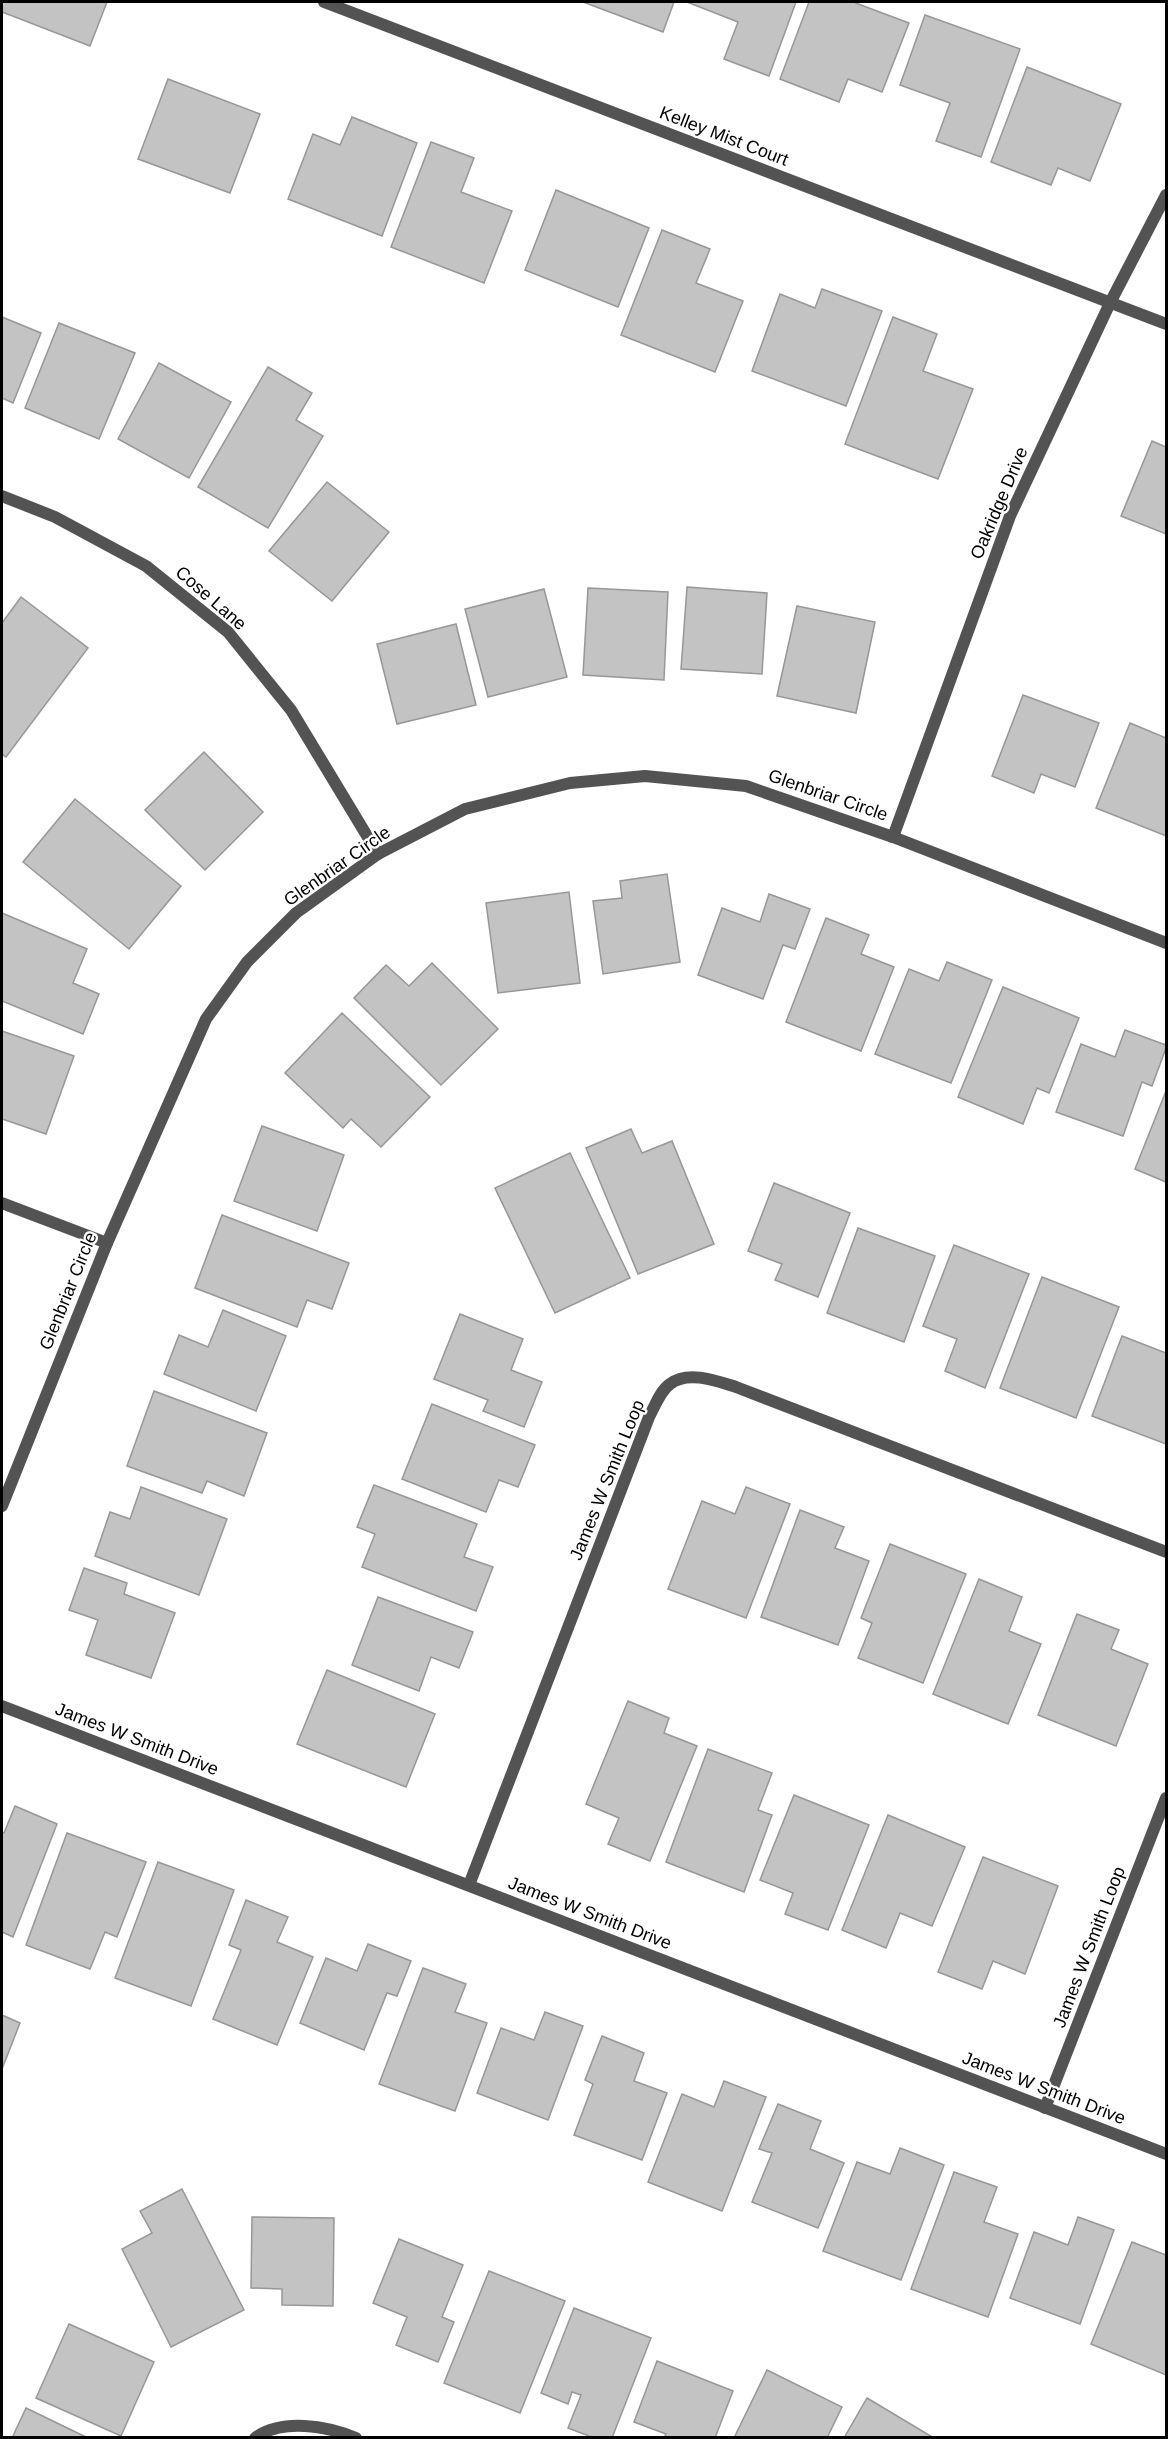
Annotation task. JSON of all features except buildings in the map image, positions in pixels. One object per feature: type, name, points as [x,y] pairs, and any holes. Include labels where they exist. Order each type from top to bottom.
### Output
[{"type":"street","name":"Kelley Mist Court","points":[[324,2],[1167,324]]},
{"type":"street","name":"Oakridge Drive","points":[[892,837],[1010,516],[1110,303],[1167,195]]},
{"type":"street","name":"Cose Lane","points":[[2,496],[56,517],[146,566],[228,632],[291,710],[378,854]]},
{"type":"street","name":"Glenbriar Circle","points":[[2,1506],[106,1244],[206,1019],[248,962],[296,914],[378,854],[465,809],[570,783],[645,776],[746,786],[892,837],[1167,943]]},
{"type":"street","points":[[2,1203],[106,1244]]},
{"type":"street","name":"James W Smith Loop","points":[[469,1886],[649,1417],[660,1395],[670,1383],[685,1379],[705,1378],[736,1387],[1167,1552]]},
{"type":"street","name":"James W Smith Drive","points":[[2,1706],[1167,2154]]},
{"type":"street","name":"James W Smith Loop","points":[[1045,2108],[1167,1798]]},
{"type":"street","points":[[255,2438],[285,2426],[335,2429],[356,2438]]}]
